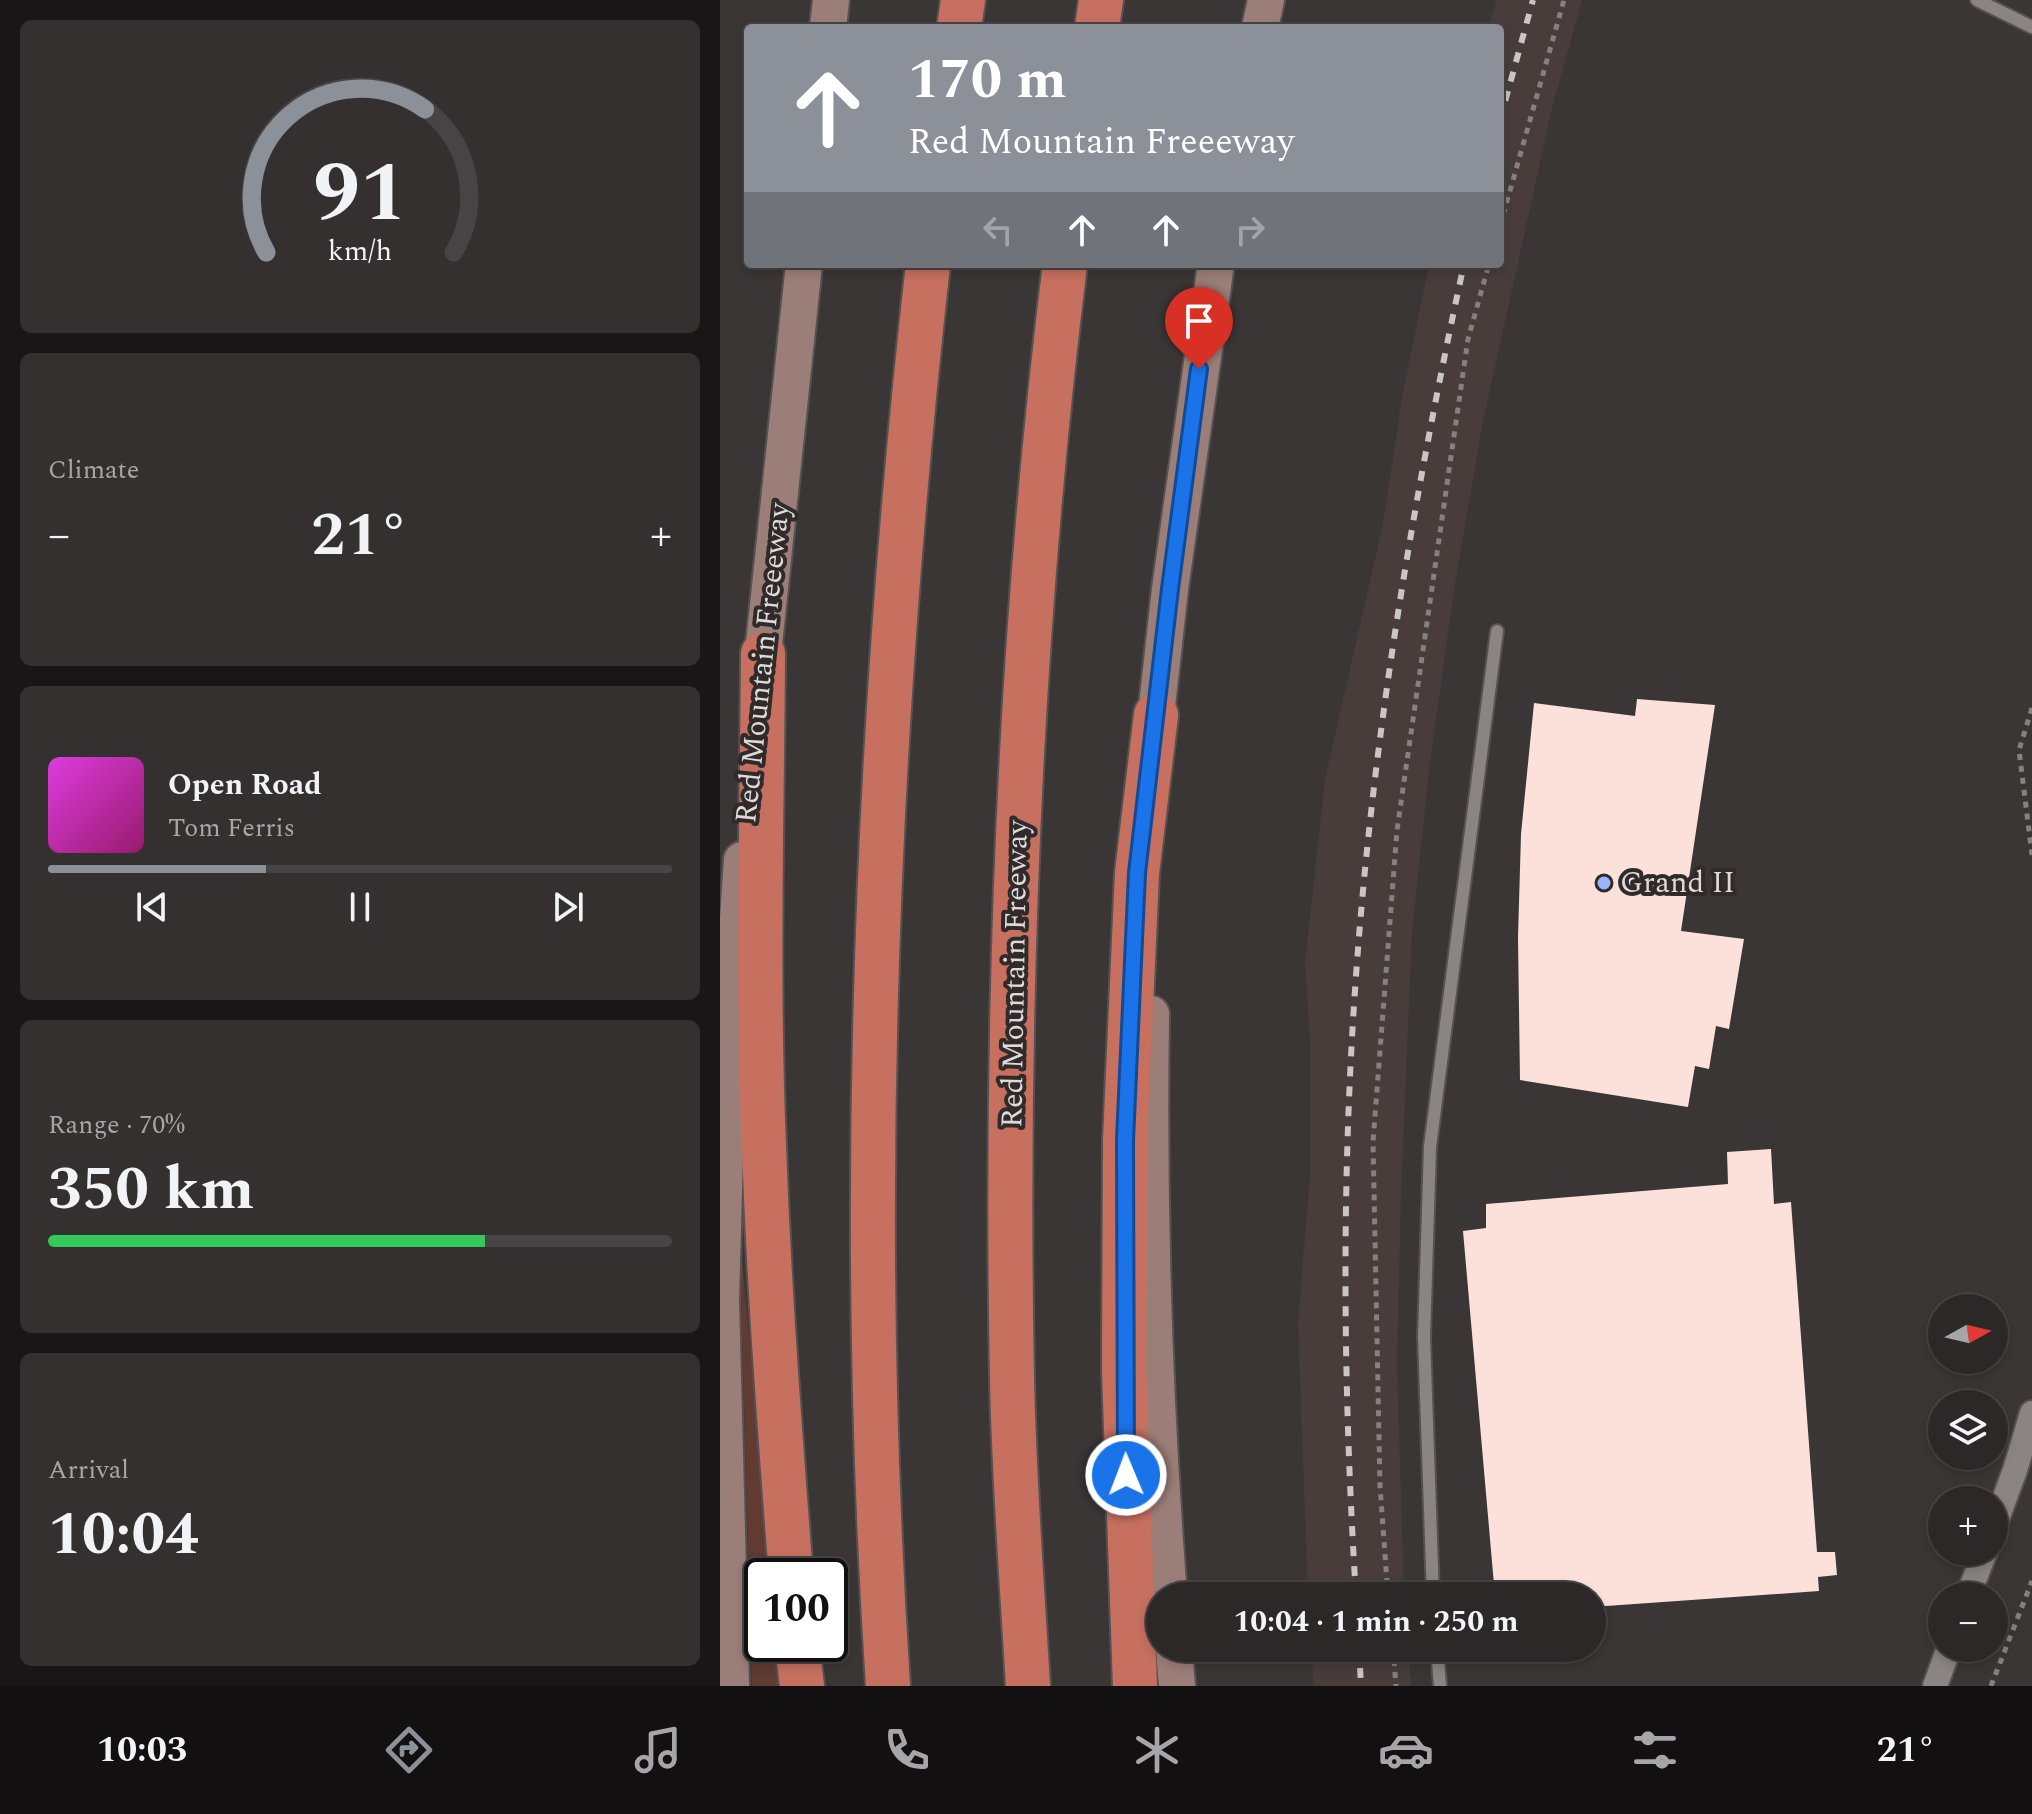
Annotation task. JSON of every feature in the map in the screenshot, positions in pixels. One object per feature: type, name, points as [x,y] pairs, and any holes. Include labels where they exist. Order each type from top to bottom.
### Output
[{"type":"highway","points":[[960,24],[963,0]]},
{"type":"highway","points":[[1098,24],[1101,0]]},
{"type":"highway","points":[[888,1686],[874,1340],[875,995],[892,649],[907,462],[928,268]]},
{"type":"highway","name":"Red Mountain Freeway","points":[[1028,1686],[1012,1377],[1012,1035],[1025,721],[1041,506],[1065,268]]},
{"type":"highway","points":[[763,654],[761,901],[764,1144],[790,1558]]},
{"type":"highway","points":[[1135,1686],[1124,1385],[1125,1140],[1137,873],[1156,715]]},
{"type":"highway","points":[[799,1662],[802,1686]]},
{"type":"street","points":[[828,24],[831,0]]},
{"type":"street","points":[[1261,24],[1266,0]]},
{"type":"street","name":"Red Mountain Freeeway","points":[[731,1686],[722,1410],[723,1192],[736,942],[804,268]]},
{"type":"street","points":[[1168,1582],[1157,1419],[1150,1213],[1156,715],[1170,589],[1215,268]]},
{"type":"street","points":[[2008,1486],[2032,1413]]},
{"type":"street","points":[[1175,1662],[1177,1686]]},
{"type":"street","points":[[1935,1686],[1944,1662]]},
{"type":"lane","points":[[1977,0],[2032,27]]},
{"type":"lane","points":[[1433,1582],[1424,1337],[1430,1147],[1497,631]]},
{"type":"lane","points":[[1438,1662],[1440,1686]]},
{"type":"path","points":[[1504,212],[1564,0]]},
{"type":"path","points":[[1387,1582],[1380,1486],[1373,1142],[1397,830],[1468,339],[1488,268]]},
{"type":"path","points":[[2032,708],[2019,750],[2032,855]]},
{"type":"path","points":[[1991,1686],[2032,1581]]},
{"type":"path","points":[[1394,1662],[1396,1686]]},
{"type":"shaded area","points":[[1497,0],[1582,0],[1552,108],[1483,421],[1455,584],[1430,761],[1412,933],[1401,1193],[1397,1363],[1404,1582],[1307,1582],[1298,1324],[1310,1176],[1310,1040],[1305,962],[1325,779],[1383,524],[1403,392],[1428,268],[1504,268],[1504,24],[1489,24]]},
{"type":"shaded area","points":[[739,1227],[769,1558],[748,1558]]},
{"type":"shaded area","points":[[751,1662],[781,1662],[784,1686],[752,1686]]},
{"type":"shaded area","points":[[1312,1662],[1409,1662],[1411,1686],[1314,1686]]},
{"type":"building","name":"Grand II","points":[[1637,699],[1715,705],[1681,931],[1744,939],[1729,1029],[1716,1026],[1709,1069],[1695,1066],[1688,1107],[1520,1080],[1518,937],[1521,834],[1534,703],[1635,716]]},
{"type":"building","points":[[1771,1149],[1774,1204],[1791,1202],[1817,1552],[1835,1552],[1837,1575],[1818,1577],[1819,1591],[1606,1606],[1606,1582],[1494,1582],[1463,1231],[1486,1228],[1486,1204],[1728,1184],[1727,1152]]},
{"type":"railway","points":[[1504,105],[1533,0]]},
{"type":"railway","points":[[1355,1582],[1346,1364],[1346,1208],[1351,1053],[1363,886],[1397,618],[1428,441],[1463,268]]},
{"type":"railway","points":[[1360,1662],[1361,1686]]},
{"type":"place","name":"Grand II","points":[[1604,883]]},
{"type":"route","points":[[1126,1475],[1125,1140],[1137,873],[1199,369]]}]
